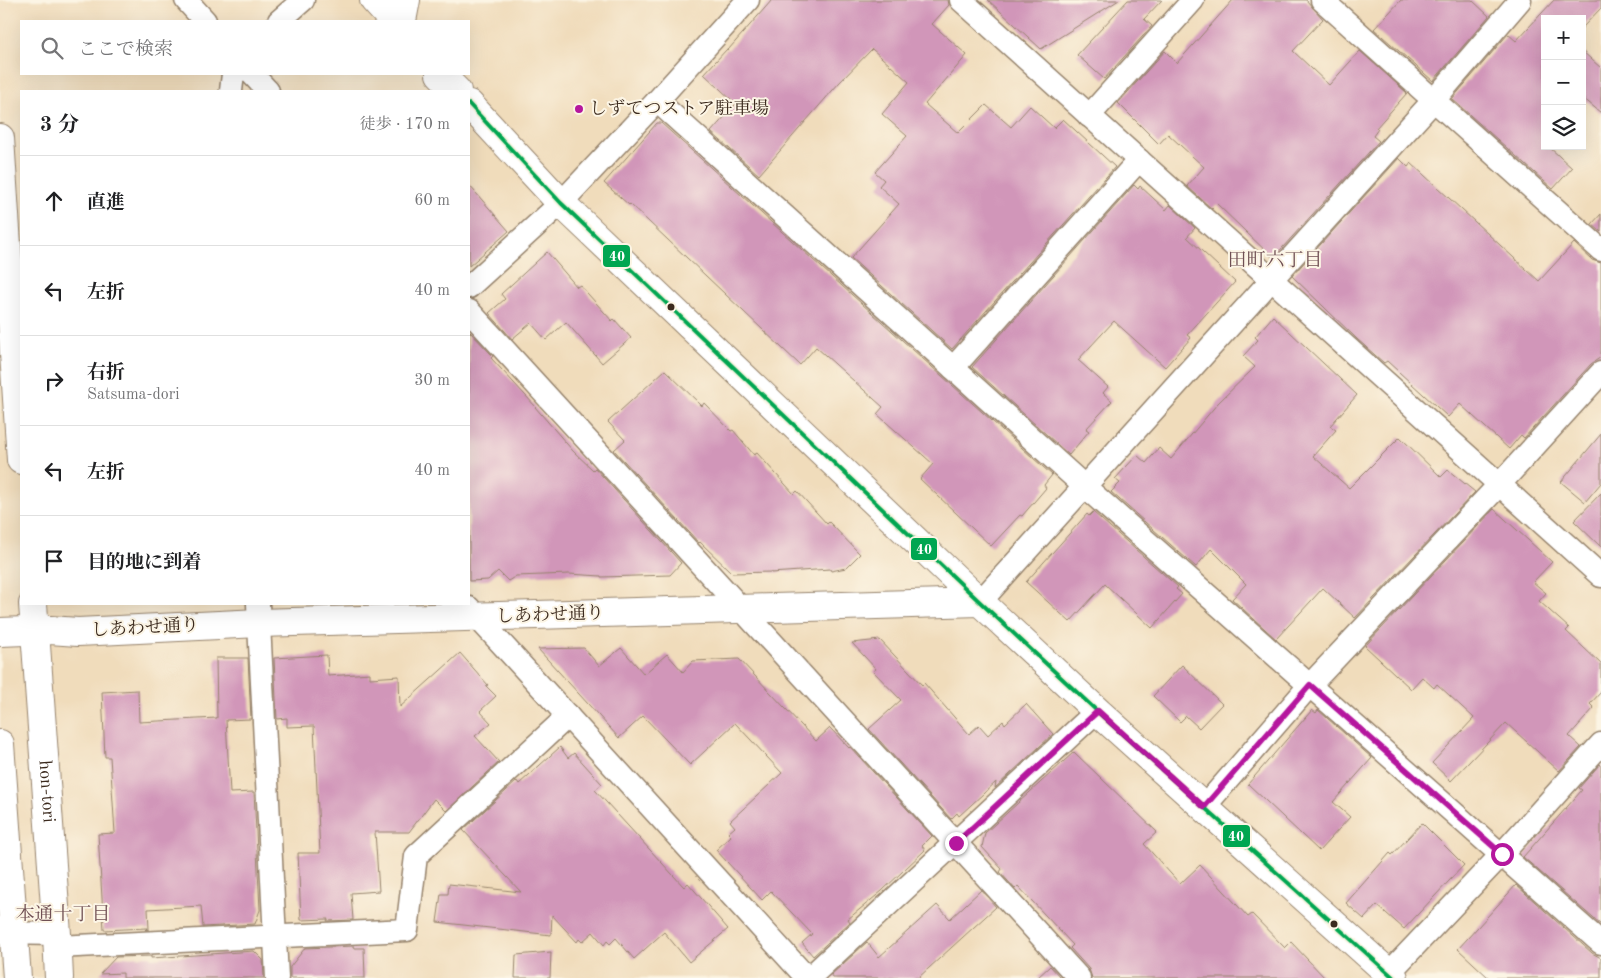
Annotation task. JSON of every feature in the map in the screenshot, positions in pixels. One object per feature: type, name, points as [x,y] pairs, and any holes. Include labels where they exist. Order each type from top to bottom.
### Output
[{"type":"main road","points":[[374,0],[393,20]]},
{"type":"main road","points":[[402,20],[406,0]]},
{"type":"main road","points":[[441,75],[456,90]]},
{"type":"main road","points":[[470,105],[561,203],[980,602],[1389,976]]},
{"type":"main road","points":[[0,138],[5,284],[20,443]]},
{"type":"main road","name":"しあわせ通り","points":[[0,632],[78,632],[258,613],[741,609],[980,602]]},
{"type":"main road","name":"hon-tori","points":[[33,605],[59,978]]},
{"type":"main road","points":[[0,744],[7,934],[17,978]]},
{"type":"street","points":[[186,0],[204,20]]},
{"type":"street","points":[[280,20],[303,0]]},
{"type":"street","points":[[470,286],[561,203],[748,0]]},
{"type":"street","points":[[962,0],[1601,576]]},
{"type":"street","points":[[1089,116],[1193,0]]},
{"type":"street","points":[[1322,0],[1601,250]]},
{"type":"street","points":[[980,602],[1434,100],[1520,0]]},
{"type":"street","points":[[231,90],[233,75]]},
{"type":"street","points":[[253,75],[267,90]]},
{"type":"street","points":[[657,101],[1084,486],[1601,943]]},
{"type":"street","points":[[953,368],[1139,160]]},
{"type":"street","points":[[470,312],[1079,978]]},
{"type":"street","points":[[1204,807],[1310,685],[1499,485],[1601,373]]},
{"type":"street","points":[[471,610],[808,978],[1098,711]]},
{"type":"street","points":[[258,613],[277,978]]},
{"type":"street","points":[[7,934],[57,941],[275,937],[407,930],[416,856],[568,716]]},
{"type":"street","points":[[1389,976],[1601,744]]},
{"type":"building","points":[[772,0],[948,0],[949,5],[932,24],[967,55],[925,104],[958,133],[986,105],[1011,127],[1030,106],[1054,128],[1063,119],[1115,167],[952,349],[851,258],[899,204],[879,186],[884,180],[875,172],[907,136],[882,114],[909,82],[872,49],[839,83],[759,175],[711,132],[736,104],[704,74]]},
{"type":"building","points":[[988,0],[1119,0],[1041,49]]},
{"type":"building","points":[[1128,0],[1162,0],[1144,19],[1152,26],[1104,79],[1077,55]]},
{"type":"building","points":[[1233,0],[1306,0],[1323,19],[1293,51],[1329,85],[1360,51],[1407,93],[1376,128],[1378,129],[1373,136],[1379,141],[1273,258],[1217,204],[1212,209],[1187,186],[1204,167],[1168,134],[1159,144],[1118,103],[1165,51],[1177,63]]},
{"type":"building","points":[[1401,0],[1472,0],[1489,16],[1433,81],[1374,29]]},
{"type":"building","points":[[1554,0],[1601,0],[1601,8],[1586,24],[1586,15],[1541,15],[1541,150],[1552,150],[1572,168],[1553,189],[1452,99],[1508,34],[1516,41]]},
{"type":"building","points":[[1586,55],[1601,68],[1601,113],[1586,100]]},
{"type":"building","points":[[657,123],[661,123],[1052,475],[1044,485],[1046,488],[1022,516],[1020,515],[991,546],[920,479],[933,464],[877,414],[883,407],[816,347],[800,365],[630,204],[604,183]]},
{"type":"building","points":[[1399,158],[1408,167],[1411,163],[1539,281],[1574,243],[1592,260],[1601,263],[1601,357],[1591,364],[1524,438],[1521,435],[1509,449],[1460,404],[1448,417],[1387,361],[1384,363],[1357,339],[1292,276]]},
{"type":"building","points":[[1134,185],[1138,189],[1140,186],[1166,210],[1170,205],[1195,228],[1187,237],[1235,282],[1187,335],[1191,338],[1165,367],[1114,321],[1078,360],[1108,387],[1103,393],[1112,401],[1086,429],[1089,431],[1069,455],[972,367]]},
{"type":"building","points":[[470,186],[509,231],[470,265]]},
{"type":"building","points":[[1601,214],[1601,232],[1592,224]]},
{"type":"building","points":[[547,252],[577,287],[580,285],[612,321],[614,319],[631,338],[602,363],[566,322],[546,340],[531,323],[512,339],[489,313],[505,299],[501,294]]},
{"type":"building","points":[[1273,316],[1357,395],[1330,426],[1336,430],[1313,456],[1349,488],[1400,437],[1441,477],[1448,470],[1475,492],[1355,618],[1323,588],[1276,639],[1232,599],[1246,584],[1211,549],[1196,567],[1111,492],[1120,483],[1115,479],[1137,455],[1146,463],[1159,448],[1171,459],[1218,403],[1255,367],[1243,356],[1258,340],[1255,337]]},
{"type":"building","points":[[470,332],[493,356],[491,358],[573,451],[593,470],[595,468],[681,563],[670,575],[601,577],[569,574],[516,576],[508,581],[498,571],[488,580],[470,581]]},
{"type":"building","points":[[665,370],[702,406],[704,403],[731,431],[733,430],[754,455],[757,453],[794,494],[797,491],[827,524],[829,522],[860,554],[846,568],[831,571],[830,569],[771,573],[732,573],[699,543],[614,450],[625,440],[608,422]]},
{"type":"building","points":[[1601,434],[1601,483],[1585,502],[1561,482]]},
{"type":"building","points":[[1601,493],[1601,547],[1574,521]]},
{"type":"building","points":[[1494,509],[1552,562],[1533,582],[1546,593],[1539,601],[1569,628],[1566,631],[1601,664],[1601,692],[1590,704],[1594,708],[1569,736],[1581,747],[1559,771],[1506,723],[1451,781],[1432,763],[1474,718],[1437,684],[1434,688],[1422,677],[1411,689],[1365,646]]},
{"type":"building","points":[[1093,512],[1178,587],[1176,589],[1182,594],[1152,628],[1105,584],[1070,622],[1026,582],[1087,514],[1089,516]]},
{"type":"building","points":[[880,640],[922,685],[924,683],[969,734],[979,725],[988,735],[1003,721],[1005,724],[1026,704],[1053,734],[995,788],[996,782],[959,816],[957,813],[951,819],[869,729],[901,700],[873,671],[876,669],[852,643]]},
{"type":"building","points":[[584,648],[599,666],[621,648],[644,674],[667,654],[683,672],[693,661],[739,659],[816,741],[830,728],[850,747],[932,836],[922,846],[925,850],[882,891],[848,919],[850,922],[813,956],[802,943],[812,934],[771,891],[762,900],[716,850],[731,836],[728,833],[735,827],[730,821],[782,773],[735,723],[690,765],[643,716],[619,738],[538,649]]},
{"type":"building","points":[[460,653],[496,696],[480,711],[491,723],[475,736],[499,762],[446,811],[434,799],[409,832],[375,832],[379,891],[351,893],[353,920],[301,920],[298,853],[320,853],[314,726],[287,727],[287,718],[277,719],[274,658],[327,655],[328,676],[370,673],[370,678],[399,676],[400,707]]},
{"type":"building","points":[[216,658],[248,658],[251,719],[226,720],[230,793],[254,792],[260,910],[255,924],[203,927],[201,906],[148,909],[149,929],[145,930],[147,928],[104,930],[98,834],[115,833],[110,757],[105,757],[102,692],[138,690],[139,722],[217,718]]},
{"type":"building","points":[[1182,665],[1222,704],[1199,728],[1186,716],[1180,722],[1153,696]]},
{"type":"building","points":[[1312,710],[1316,713],[1318,710],[1372,758],[1333,802],[1350,817],[1319,851],[1248,784]]},
{"type":"building","points":[[560,747],[568,758],[574,753],[602,784],[595,790],[684,887],[688,883],[728,929],[689,962],[664,932],[634,959],[616,938],[610,944],[607,941],[604,945],[593,932],[582,942],[579,939],[577,942],[552,915],[551,935],[437,922],[441,894],[448,894],[449,884],[521,892],[463,830],[517,781],[519,784]]},
{"type":"building","points":[[1074,752],[1157,832],[1144,844],[1180,884],[1200,865],[1248,917],[1252,914],[1285,948],[1291,942],[1325,978],[1092,978],[1089,969],[1070,948],[1073,945],[1018,886],[1015,889],[1000,872],[1002,869],[982,847],[985,833]]},
{"type":"building","points":[[1600,764],[1601,925],[1523,857],[1582,790],[1579,788]]},
{"type":"building","points":[[1422,823],[1464,865],[1404,929],[1377,905],[1364,919],[1346,903],[1390,853],[1392,855]]},
{"type":"building","points":[[1516,885],[1592,953],[1601,958],[1601,978],[1489,978],[1458,949]]},
{"type":"building","points":[[981,890],[996,907],[918,978],[833,978],[831,975],[867,942],[879,957],[937,905],[950,919]]},
{"type":"building","points":[[354,946],[355,948],[364,948],[365,978],[290,978],[290,967],[305,948]]},
{"type":"building","points":[[254,951],[263,960],[264,978],[123,978],[123,973],[100,974],[116,957],[151,956],[151,958]]},
{"type":"building","points":[[551,952],[550,978],[515,978],[516,955]]},
{"type":"building","points":[[1050,966],[1061,978],[1037,978]]},
{"type":"transit line","name":"40","points":[[470,105],[561,203],[980,602],[1097,711],[1394,978]]},
{"type":"place","name":"しずてつストア駐車場","points":[[579,109]]},
{"type":"district","name":"田町六丁目","points":[[1275,261]]},
{"type":"district","name":"本通十丁目","points":[[63,915]]},
{"type":"route","points":[[956,843],[1098,711],[1204,807],[1310,685],[1502,854]]}]
